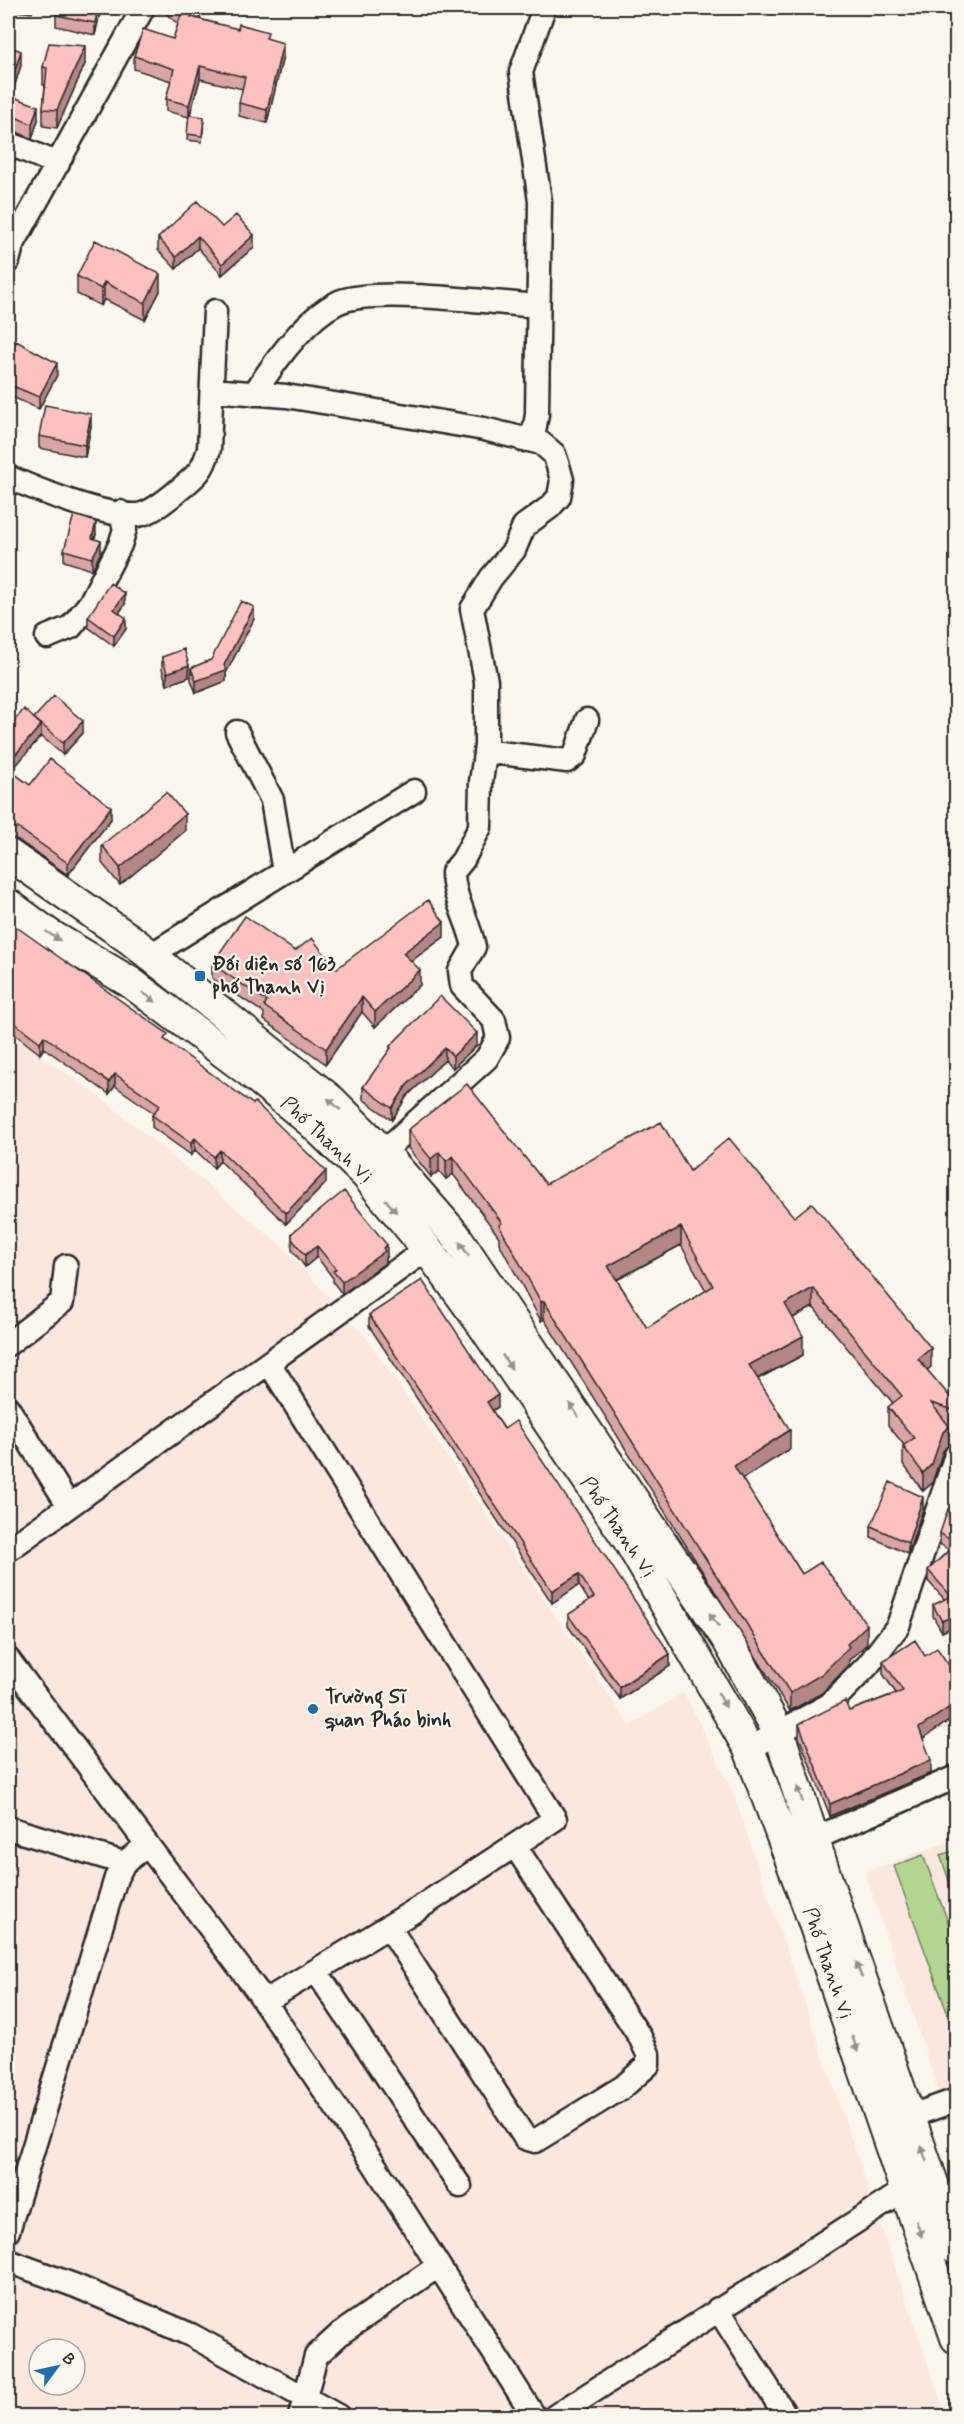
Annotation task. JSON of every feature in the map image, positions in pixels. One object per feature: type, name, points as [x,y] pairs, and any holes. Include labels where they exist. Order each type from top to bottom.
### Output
[{"type":"main road","name":"Phố Thanh Vị","points":[[8,854],[131,940],[332,1101],[382,1152],[455,1235],[727,1639],[779,1733],[830,1889],[957,2249]]},
{"type":"main road","name":"Phố Thanh Vị","points":[[8,904],[50,935],[130,982],[310,1120],[366,1175],[427,1249],[629,1541],[749,1749],[788,1850],[957,2338]]},
{"type":"main road","points":[[883,2125],[911,2116]]},
{"type":"street","points":[[8,261],[12,246],[143,8]]},
{"type":"street","points":[[523,440],[534,432],[537,414],[540,201],[521,72],[544,8]]},
{"type":"street","points":[[8,143],[58,164]]},
{"type":"street","points":[[254,394],[306,327],[338,302],[382,295],[538,306]]},
{"type":"street","points":[[8,477],[34,489],[138,515],[165,501],[203,469],[209,449],[215,311]]},
{"type":"street","points":[[212,390],[286,396],[484,429],[541,443],[554,454],[562,480],[558,496],[550,507],[524,526],[514,550],[491,578],[472,609],[486,681],[486,746],[481,782],[480,827],[463,860],[453,872],[453,889],[471,931],[474,947],[460,971],[462,986],[494,1020],[498,1038],[487,1058],[382,1152]]},
{"type":"street","points":[[48,637],[71,627],[90,603],[125,529],[120,512]]},
{"type":"street","points":[[486,746],[491,752],[567,761],[575,755],[587,720]]},
{"type":"street","points":[[237,732],[272,800],[284,872]]},
{"type":"street","points":[[149,956],[414,791]]},
{"type":"street","points":[[8,1550],[427,1249]]},
{"type":"street","points":[[8,1344],[62,1302],[66,1266]]},
{"type":"street","points":[[264,2002],[389,1927],[555,1819],[269,1363]]},
{"type":"street","points":[[8,1408],[69,1506]]},
{"type":"street","points":[[749,1749],[829,1705],[868,1665],[898,1626],[957,1455]]},
{"type":"street","points":[[8,1659],[264,2002],[374,2164],[534,2416]]},
{"type":"street","points":[[788,1850],[957,1777]]},
{"type":"street","points":[[8,1828],[124,1863]]},
{"type":"street","points":[[8,2231],[116,1878],[124,1863],[146,1846]]},
{"type":"street","points":[[389,1927],[525,2138],[535,2141],[622,2086],[648,2065],[648,2054],[640,2037],[515,1846]]},
{"type":"street","points":[[316,1971],[460,2186]]},
{"type":"street","points":[[911,2116],[957,2100]]},
{"type":"street","points":[[555,2416],[905,2190]]},
{"type":"street","points":[[8,2261],[76,2286],[191,2335],[303,2408],[338,2416]]},
{"type":"street","points":[[303,2408],[316,2356],[340,2333],[438,2266]]},
{"type":"street","points":[[718,2309],[786,2416]]},
{"type":"shaded area","name":"Trường Sĩ quan Pháo binh","points":[[8,1034],[95,1093],[282,1246],[368,1340],[630,1726],[684,1692],[732,1790],[946,2416],[8,2416]]},
{"type":"shaded area","points":[[956,1839],[956,2144],[865,1872]]},
{"type":"green space","points":[[956,1850],[956,1900],[940,1855]]},
{"type":"green space","points":[[923,1855],[954,1938],[956,1937],[956,2037],[894,1866]]},
{"type":"building","points":[[57,8],[98,8],[95,23],[56,15]]},
{"type":"building","points":[[174,8],[199,8],[191,17],[238,29],[239,24],[268,32],[266,38],[283,43],[267,110],[239,103],[245,77],[200,66],[189,105],[166,99],[174,69],[134,56],[143,29],[173,39],[181,15],[183,15]]},
{"type":"building","points":[[49,43],[85,46],[57,110],[43,109],[47,68],[43,67]]},
{"type":"building","points":[[8,46],[21,51],[8,92]]},
{"type":"building","points":[[8,95],[38,106],[32,124],[13,116],[8,117]]},
{"type":"building","points":[[189,115],[204,117],[202,136],[187,134]]},
{"type":"building","points":[[197,201],[222,227],[236,215],[254,235],[222,264],[198,236],[176,257],[158,238]]},
{"type":"building","points":[[95,240],[160,274],[145,303],[104,282],[101,289],[77,276]]},
{"type":"building","points":[[16,341],[57,363],[39,397],[8,384],[8,357]]},
{"type":"building","points":[[45,405],[91,414],[85,445],[39,436]]},
{"type":"building","points":[[74,515],[96,522],[92,538],[101,541],[92,558],[64,550]]},
{"type":"building","points":[[110,583],[125,594],[114,609],[126,618],[114,636],[88,617]]},
{"type":"building","points":[[241,601],[254,607],[224,665],[226,670],[196,681],[191,668],[211,660]]},
{"type":"building","points":[[184,649],[189,665],[167,673],[162,657]]},
{"type":"building","points":[[54,696],[83,721],[63,743],[34,718]]},
{"type":"building","points":[[24,709],[41,725],[8,763],[8,729]]},
{"type":"building","points":[[50,759],[111,807],[68,863],[18,828],[8,826],[8,769],[30,785]]},
{"type":"building","points":[[166,792],[185,814],[120,868],[102,845]]},
{"type":"building","points":[[428,900],[444,922],[403,953],[420,970],[375,1012],[362,997],[326,1049],[264,1006],[267,1001],[212,964],[245,916],[295,951],[312,938],[336,969]]},
{"type":"building","points":[[8,921],[168,1034],[164,1039],[253,1104],[255,1102],[326,1171],[286,1213],[220,1150],[214,1157],[195,1138],[191,1143],[152,1115],[160,1105],[115,1074],[109,1082],[44,1036],[40,1042],[8,1018]]},
{"type":"building","points":[[440,996],[477,1033],[453,1056],[445,1048],[407,1085],[392,1108],[363,1087],[391,1048],[390,1046]]},
{"type":"building","points":[[467,1084],[546,1184],[661,1122],[690,1171],[729,1138],[794,1217],[812,1203],[931,1348],[918,1359],[957,1405],[957,1411],[931,1403],[949,1426],[943,1432],[932,1464],[923,1473],[903,1446],[914,1438],[888,1407],[902,1396],[813,1288],[785,1304],[803,1336],[749,1365],[790,1430],[734,1466],[802,1574],[821,1562],[867,1625],[847,1644],[849,1647],[822,1674],[790,1693],[544,1301],[541,1302],[499,1225],[502,1223],[453,1156],[446,1161],[439,1152],[431,1159],[408,1130]],"holes":[[[681,1227],[713,1286],[647,1328],[608,1266]]]},
{"type":"building","points":[[344,1191],[387,1245],[383,1248],[385,1251],[342,1282],[333,1271],[336,1269],[317,1246],[305,1255],[292,1239],[292,1233]]},
{"type":"building","points":[[422,1280],[498,1395],[487,1402],[504,1429],[516,1421],[670,1654],[620,1687],[568,1615],[594,1597],[579,1574],[552,1591],[369,1315]]},
{"type":"building","points":[[890,1482],[923,1497],[908,1543],[871,1526]]},
{"type":"building","points":[[957,1508],[957,1614],[942,1621],[933,1605],[951,1596],[928,1570],[956,1544],[940,1533],[948,1509],[954,1512]]},
{"type":"building","points":[[915,1640],[925,1656],[937,1648],[957,1677],[957,1726],[950,1707],[919,1728],[931,1760],[830,1804],[799,1724],[845,1701],[849,1711],[903,1691],[883,1661]]},
{"type":"place","name":"Đối diện số 163 phố Thanh Vị","points":[[200,976]]},
{"type":"place","name":"Trường Sĩ quan Pháo binh","points":[[313,1709]]}]
